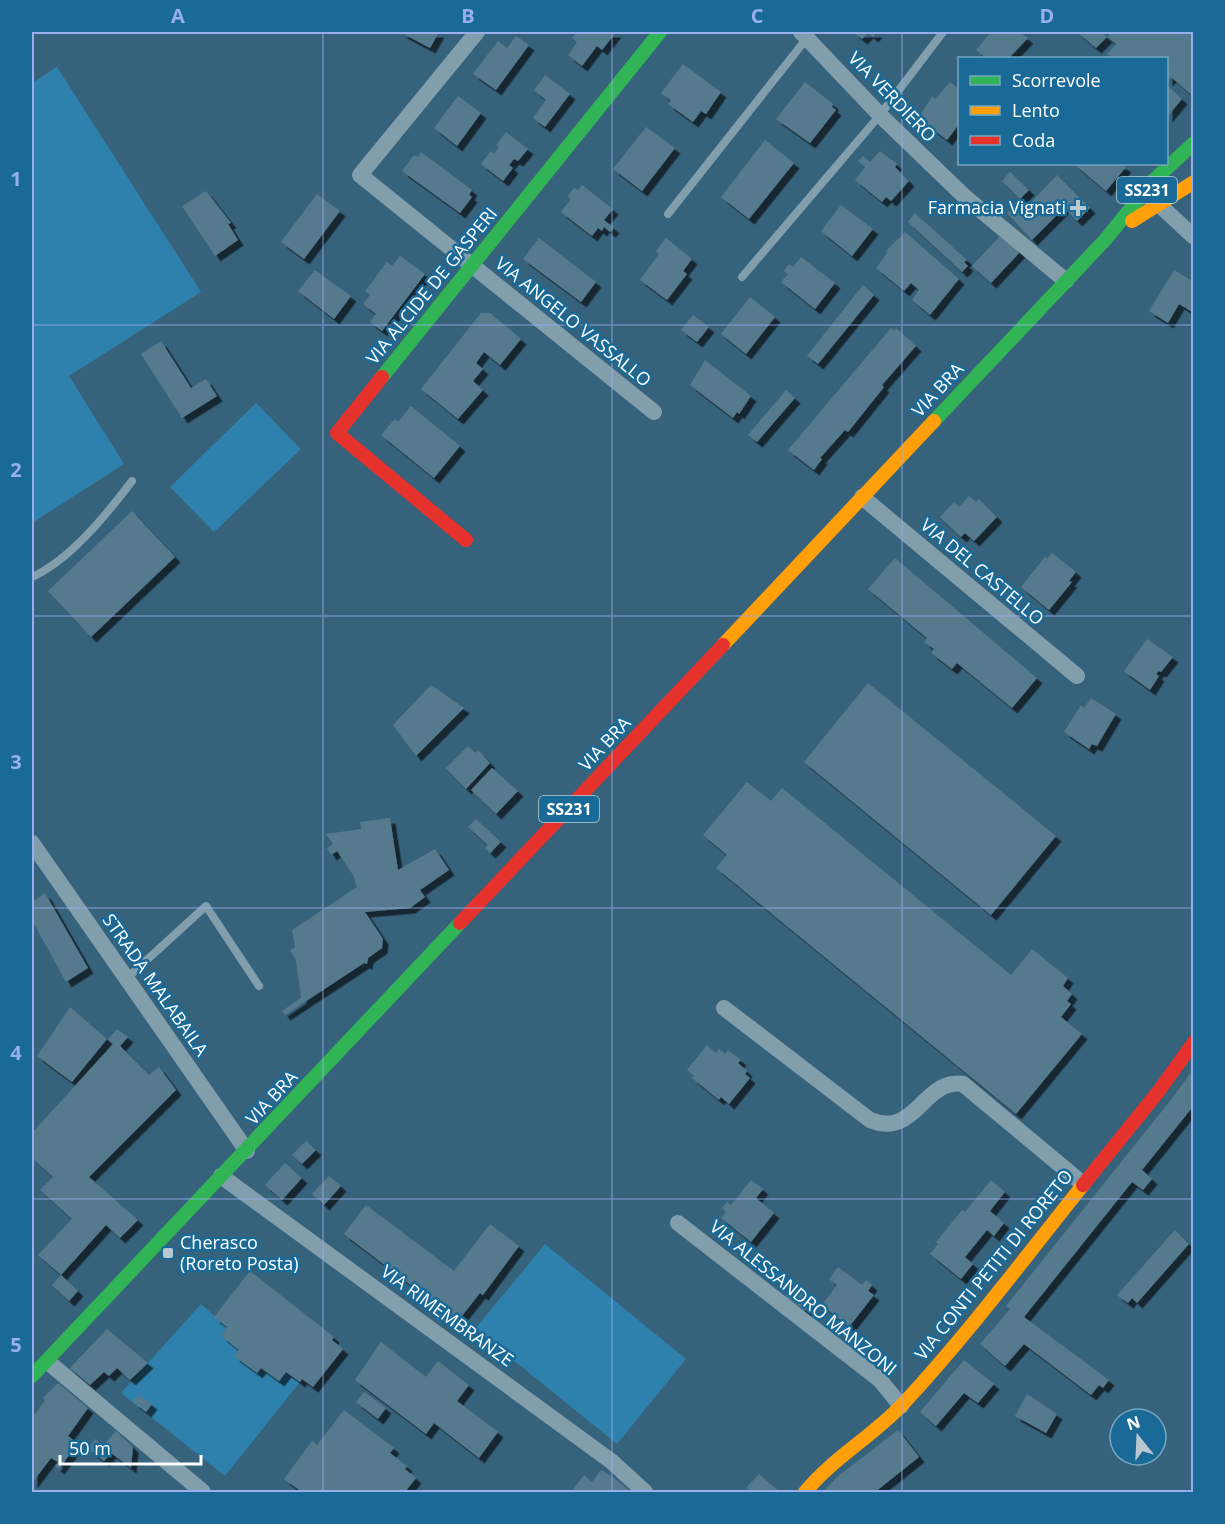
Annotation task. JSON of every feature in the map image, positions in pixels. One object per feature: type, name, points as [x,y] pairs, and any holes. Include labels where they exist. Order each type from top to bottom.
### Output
[{"type":"main road","name":"VIA ALCIDE DE GASPERI","points":[[466,540],[337,433],[660,32]]},
{"type":"main road","name":"VIA BRA","points":[[32,1376],[48,1362],[1066,281],[1151,197],[1194,143]]},
{"type":"main road","name":"VIA BRA","points":[[1151,197],[1194,182]]},
{"type":"main road","name":"VIA CONTI PETITI DI RORETO","points":[[805,1492],[824,1469],[901,1406],[954,1345],[1158,1092],[1194,1042]]},
{"type":"street","name":"VIA ANGELO VASSALLO","points":[[477,32],[360,175],[654,412]]},
{"type":"street","name":"VIA VERDIERO","points":[[804,35],[880,115],[965,197],[1066,281]]},
{"type":"street","points":[[1151,197],[1194,237]]},
{"type":"street","name":"VIA DEL CASTELLO","points":[[862,497],[1077,676]]},
{"type":"street","name":"STRADA MALABAILA","points":[[32,843],[247,1151]]},
{"type":"street","points":[[724,1008],[870,1120],[882,1125],[904,1120],[944,1084],[963,1084],[1083,1184]]},
{"type":"street","name":"VIA RIMEMBRANZE","points":[[221,1176],[611,1461],[645,1492]]},
{"type":"street","name":"VIA ALESSANDRO MANZONI","points":[[678,1223],[880,1380],[901,1406]]},
{"type":"street","points":[[48,1362],[203,1492]]},
{"type":"lane","points":[[742,277],[880,115],[943,32]]},
{"type":"lane","points":[[668,214],[804,35]]},
{"type":"lane","points":[[32,577],[41,573],[85,536],[132,481]]},
{"type":"lane","points":[[127,978],[206,906],[259,986]]},
{"type":"shaded area","points":[[57,67],[201,292],[69,376],[124,464],[32,523],[32,83]]},
{"type":"shaded area","points":[[256,403],[301,449],[214,532],[170,487]]},
{"type":"shaded area","points":[[545,1244],[686,1359],[617,1444],[475,1329]]},
{"type":"shaded area","points":[[201,1304],[227,1327],[221,1336],[239,1350],[235,1356],[256,1373],[261,1368],[278,1381],[286,1372],[300,1382],[225,1476],[121,1393]]},
{"type":"building","points":[[400,32],[439,32],[430,48]]},
{"type":"building","points":[[577,32],[616,32],[602,50],[597,46],[582,66],[568,55],[577,42],[572,38]]},
{"type":"building","points":[[853,32],[877,32],[873,37],[868,33],[862,39]]},
{"type":"building","points":[[991,32],[1019,32],[1028,38],[1010,57],[985,57],[976,50]]},
{"type":"building","points":[[1077,32],[1101,32],[1107,37],[1096,48]]},
{"type":"building","points":[[1112,32],[1194,32],[1194,97],[1171,77],[1168,80],[1168,57],[1111,57],[1107,54],[1116,44],[1107,36]]},
{"type":"building","points":[[516,36],[529,45],[496,90],[473,74],[498,41],[507,48]]},
{"type":"building","points":[[683,64],[721,92],[706,114],[701,111],[693,122],[668,104],[671,101],[661,93]]},
{"type":"building","points":[[545,75],[570,94],[545,127],[533,118],[546,100],[534,90]]},
{"type":"building","points":[[805,82],[833,104],[832,107],[836,110],[810,143],[776,119]]},
{"type":"building","points":[[950,82],[958,88],[958,126],[947,140],[918,118],[932,97],[935,99]]},
{"type":"building","points":[[1168,86],[1182,99],[1168,116]]},
{"type":"building","points":[[458,96],[481,113],[457,146],[434,128]]},
{"type":"building","points":[[646,127],[675,148],[642,191],[613,169]]},
{"type":"building","points":[[506,132],[528,149],[518,161],[514,159],[509,165],[513,168],[503,181],[481,164],[491,151],[494,154],[499,147],[496,145]]},
{"type":"building","points":[[765,140],[794,163],[749,219],[721,197]]},
{"type":"building","points":[[880,151],[897,164],[895,167],[909,181],[891,201],[886,197],[882,202],[855,180],[865,167],[858,161],[863,156],[870,162]]},
{"type":"building","points":[[421,152],[472,190],[469,195],[472,197],[460,213],[402,171],[414,155],[418,157]]},
{"type":"building","points":[[1075,165],[1123,165],[1126,167],[1106,191]]},
{"type":"building","points":[[1010,172],[1029,190],[1020,199],[1002,181]]},
{"type":"building","points":[[1057,175],[1090,208],[1077,221],[1064,208],[1032,240],[1007,213],[1016,204],[1023,211]]},
{"type":"building","points":[[582,185],[613,209],[604,220],[614,228],[610,232],[604,227],[602,231],[598,228],[592,236],[561,212],[571,199],[568,196],[574,188],[578,190]]},
{"type":"building","points":[[206,191],[231,223],[228,224],[238,240],[215,256],[182,206]]},
{"type":"building","points":[[317,194],[340,211],[304,259],[281,242]]},
{"type":"building","points":[[841,205],[873,229],[852,256],[821,231]]},
{"type":"building","points":[[915,213],[967,260],[964,262],[968,266],[962,272],[908,222]]},
{"type":"building","points":[[905,232],[959,279],[930,315],[912,300],[919,290],[911,283],[904,291],[876,268],[888,252],[886,251]]},
{"type":"building","points":[[1001,235],[1020,252],[991,283],[972,266]]},
{"type":"building","points":[[539,238],[596,282],[581,302],[523,259]]},
{"type":"building","points":[[666,238],[692,259],[683,271],[687,274],[667,300],[640,280],[659,254],[656,251]]},
{"type":"building","points":[[400,256],[425,274],[382,331],[370,322],[376,314],[363,304],[370,295],[365,291],[387,262],[392,266]]},
{"type":"building","points":[[801,257],[835,283],[815,309],[781,282],[788,274],[784,271],[789,264],[793,267]]},
{"type":"building","points":[[315,270],[351,296],[334,319],[298,291]]},
{"type":"building","points":[[1174,270],[1194,282],[1194,313],[1179,304],[1168,323],[1149,311]]},
{"type":"building","points":[[863,285],[874,295],[818,364],[807,356]]},
{"type":"building","points":[[750,297],[775,317],[746,354],[721,334]]},
{"type":"building","points":[[481,313],[490,313],[521,339],[500,365],[484,352],[476,363],[483,369],[473,381],[483,390],[458,419],[421,389]]},
{"type":"building","points":[[693,315],[709,327],[697,342],[681,330]]},
{"type":"building","points":[[891,328],[894,331],[896,328],[916,346],[882,385],[884,387],[848,432],[845,430],[820,458],[822,459],[814,470],[788,450]]},
{"type":"building","points":[[161,341],[191,388],[206,379],[217,396],[182,418],[141,354]]},
{"type":"building","points":[[705,360],[751,396],[739,414],[737,412],[733,418],[690,385]]},
{"type":"building","points":[[786,390],[795,398],[757,442],[748,435]]},
{"type":"building","points":[[411,406],[460,446],[434,478],[381,435],[394,420],[399,421]]},
{"type":"building","points":[[969,496],[976,502],[979,499],[997,517],[974,541],[965,533],[961,537],[940,517],[954,502],[959,507]]},
{"type":"building","points":[[132,511],[175,557],[91,637],[48,591]]},
{"type":"building","points":[[1052,553],[1076,572],[1069,581],[1072,582],[1049,610],[1021,587],[1045,557],[1047,558]]},
{"type":"building","points":[[895,558],[1037,678],[1012,708],[957,663],[952,669],[931,653],[934,649],[924,642],[927,638],[868,589]]},
{"type":"building","points":[[1147,639],[1173,657],[1161,672],[1156,674],[1159,676],[1150,690],[1124,671]]},
{"type":"building","points":[[868,683],[1056,836],[991,915],[804,762]]},
{"type":"building","points":[[431,685],[464,708],[416,756],[393,725]]},
{"type":"building","points":[[1091,698],[1116,714],[1097,746],[1092,744],[1089,749],[1064,732],[1081,705],[1084,708]]},
{"type":"building","points":[[468,746],[476,753],[478,750],[490,763],[466,789],[446,768]]},
{"type":"building","points":[[492,768],[518,791],[496,814],[471,790]]},
{"type":"building","points":[[747,782],[771,801],[782,788],[1011,975],[1032,949],[1068,978],[1063,986],[1072,994],[1067,1001],[1071,1004],[1061,1017],[1082,1034],[1016,1114],[716,868],[727,855],[703,835]]},
{"type":"building","points":[[390,818],[398,870],[435,849],[449,870],[420,890],[425,897],[410,908],[365,912],[383,939],[382,948],[368,958],[367,964],[364,963],[285,1015],[282,1011],[301,998],[296,960],[290,950],[295,947],[292,930],[357,887],[353,875],[337,851],[331,855],[327,848],[333,844],[326,834],[361,829],[360,822]]},
{"type":"building","points":[[476,819],[501,842],[490,853],[485,848],[488,845],[468,827]]},
{"type":"building","points":[[45,893],[88,968],[66,982],[32,920],[32,902]]},
{"type":"building","points":[[70,1007],[107,1039],[72,1082],[37,1056]]},
{"type":"building","points":[[117,1029],[128,1037],[120,1046],[149,1075],[159,1067],[176,1090],[89,1177],[138,1220],[120,1238],[106,1225],[61,1275],[38,1255],[72,1219],[40,1190],[53,1177],[32,1158],[32,1133],[113,1044],[108,1039]]},
{"type":"building","points":[[707,1045],[716,1053],[719,1049],[725,1054],[728,1050],[741,1060],[738,1063],[747,1071],[745,1074],[750,1078],[729,1104],[721,1097],[719,1100],[692,1078],[694,1076],[687,1070]]},
{"type":"building","points":[[1194,1068],[1194,1111],[1191,1109],[1142,1170],[1152,1179],[1143,1190],[1132,1182],[1024,1317],[1109,1380],[1103,1388],[1099,1385],[1091,1395],[1024,1344],[1005,1366],[980,1344],[1010,1309],[1006,1306]]},
{"type":"building","points":[[306,1141],[316,1150],[302,1164],[292,1155]]},
{"type":"building","points":[[285,1163],[302,1178],[282,1200],[265,1185]]},
{"type":"building","points":[[329,1176],[341,1186],[324,1205],[312,1194]]},
{"type":"building","points":[[751,1180],[763,1189],[756,1198],[774,1213],[751,1242],[721,1218],[726,1212],[722,1208],[727,1202],[731,1205]]},
{"type":"building","points":[[991,1180],[1005,1192],[990,1211],[1004,1223],[994,1236],[987,1230],[965,1257],[973,1264],[961,1279],[930,1254],[938,1244],[936,1242],[962,1210],[965,1212]]},
{"type":"building","points":[[366,1205],[454,1271],[490,1224],[519,1246],[483,1295],[480,1293],[458,1321],[344,1234]]},
{"type":"building","points":[[1175,1230],[1189,1244],[1137,1303],[1132,1298],[1128,1303],[1117,1295]]},
{"type":"building","points":[[838,1267],[862,1285],[866,1280],[872,1285],[868,1291],[874,1295],[849,1327],[822,1305],[837,1285],[829,1279]]},
{"type":"building","points":[[250,1271],[334,1337],[332,1340],[343,1349],[313,1387],[302,1379],[300,1382],[286,1372],[279,1381],[261,1368],[257,1373],[234,1356],[239,1350],[221,1336],[227,1327],[214,1317]]},
{"type":"building","points":[[61,1275],[78,1291],[69,1301],[52,1285]]},
{"type":"building","points":[[795,1284],[815,1299],[805,1311],[785,1296]]},
{"type":"building","points":[[107,1329],[148,1363],[130,1380],[117,1368],[109,1376],[104,1372],[90,1385],[70,1368]]},
{"type":"building","points":[[381,1342],[426,1377],[438,1361],[469,1385],[457,1401],[498,1432],[479,1458],[434,1423],[426,1434],[355,1380]]},
{"type":"building","points":[[964,1360],[994,1384],[978,1403],[964,1393],[936,1426],[920,1412]]},
{"type":"building","points":[[58,1383],[88,1408],[68,1436],[77,1443],[59,1469],[55,1466],[58,1462],[51,1458],[32,1483],[32,1418],[45,1400],[43,1398]]},
{"type":"building","points":[[364,1392],[386,1408],[378,1419],[356,1402]]},
{"type":"building","points":[[1027,1394],[1057,1414],[1046,1433],[1015,1416]]},
{"type":"building","points":[[139,1395],[152,1404],[146,1412],[133,1402]]},
{"type":"building","points":[[344,1410],[394,1448],[390,1453],[407,1466],[405,1469],[416,1478],[405,1492],[302,1492],[284,1479],[312,1441],[317,1445]]},
{"type":"building","points":[[898,1430],[919,1457],[875,1492],[823,1492],[837,1477]]},
{"type":"building","points":[[116,1431],[133,1447],[131,1468],[111,1453],[104,1461],[88,1449],[95,1439],[103,1446]]},
{"type":"building","points":[[601,1470],[631,1492],[571,1492],[584,1475],[592,1482]]},
{"type":"building","points":[[759,1474],[780,1492],[752,1492],[746,1488]]},
{"type":"traffic: fast","points":[[382,377],[660,32]]},
{"type":"traffic: fast","points":[[934,421],[1105,240],[1153,181],[1194,143]]},
{"type":"traffic: fast","points":[[32,1376],[460,923]]},
{"type":"traffic: slow","points":[[1132,221],[1194,182]]},
{"type":"traffic: slow","points":[[723,645],[934,421]]},
{"type":"traffic: slow","points":[[805,1492],[828,1468],[891,1416],[927,1378],[973,1324],[1083,1185]]},
{"type":"traffic: jam","points":[[382,377],[337,433],[466,540]]},
{"type":"traffic: jam","points":[[460,923],[723,645]]},
{"type":"traffic: jam","points":[[1083,1185],[1158,1092],[1194,1042]]},
{"type":"place","name":"Farmacia Vignati","points":[[1078,208]]},
{"type":"place","name":"Cherasco (Roreto Posta)","points":[[168,1253]]}]
